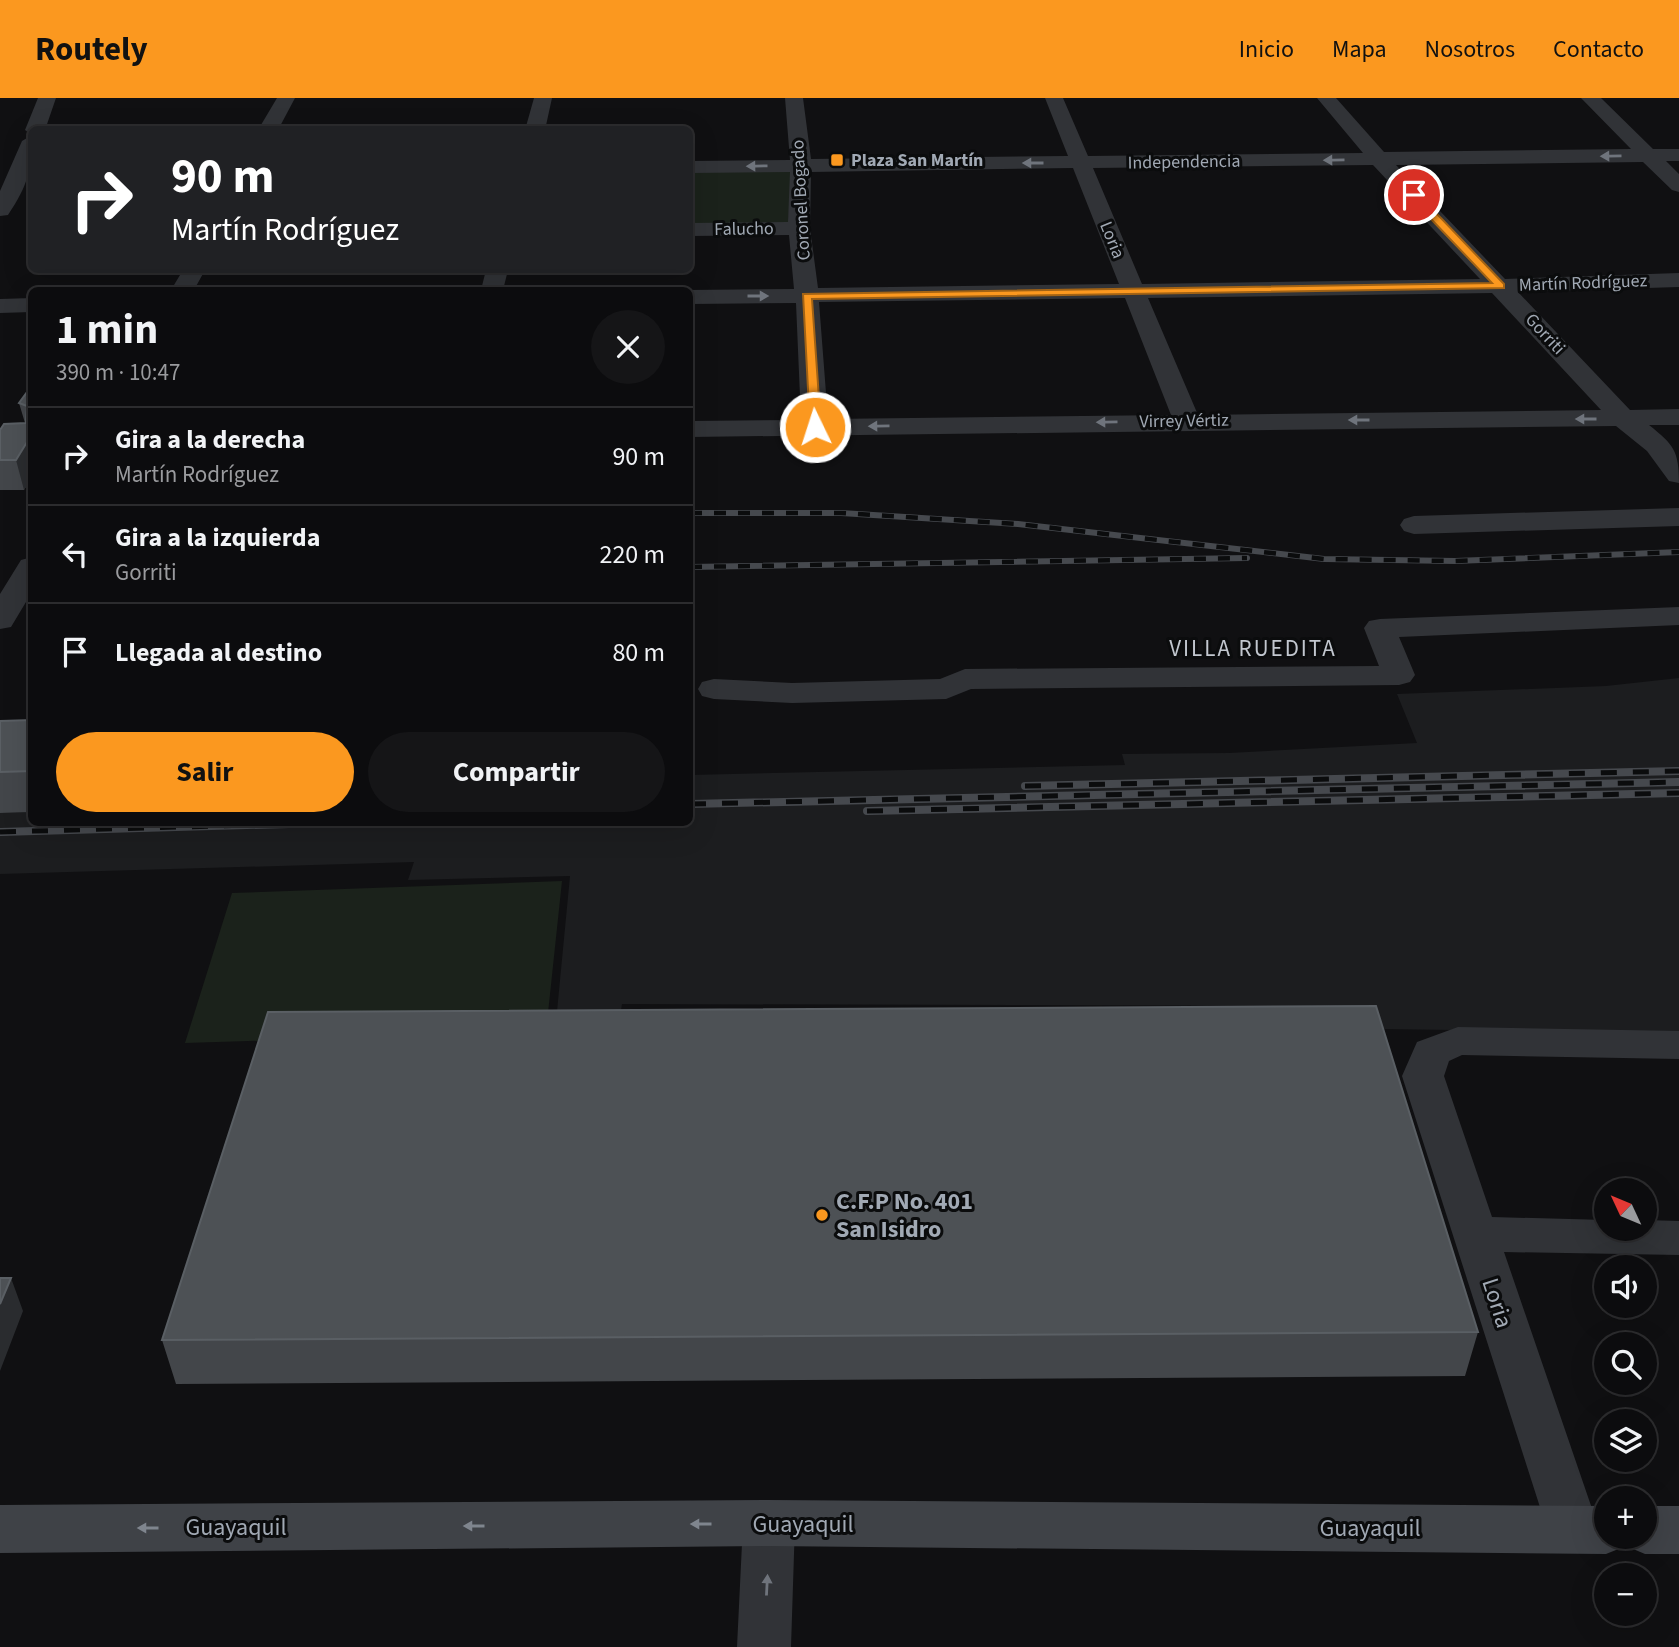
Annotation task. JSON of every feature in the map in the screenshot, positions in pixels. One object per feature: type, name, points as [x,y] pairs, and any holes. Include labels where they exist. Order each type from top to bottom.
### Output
[{"type":"street","points":[[37,126],[47,98]]},
{"type":"street","points":[[270,126],[286,98]]},
{"type":"street","points":[[536,126],[543,98]]},
{"type":"street","name":"Coronel Bogado","points":[[794,98],[801,165],[799,228],[807,296],[815,427]]},
{"type":"street","name":"Loria","points":[[1054,98],[1186,421]]},
{"type":"street","name":"Gorriti","points":[[1326,98],[1379,159],[1624,419],[1657,445],[1679,475]]},
{"type":"street","points":[[1590,98],[1679,186]]},
{"type":"street","points":[[0,210],[28,151]]},
{"type":"street","name":"Independencia","points":[[693,167],[1679,155]]},
{"type":"street","name":"Falucho","points":[[693,230],[799,228]]},
{"type":"street","name":"Martín Rodríguez","points":[[693,297],[1501,286],[1679,280]]},
{"type":"street","points":[[0,306],[28,305]]},
{"type":"street","name":"Virrey Vértiz","points":[[693,429],[1679,417]]},
{"type":"street","points":[[1414,525],[1679,517]]},
{"type":"street","points":[[0,620],[28,573]]},
{"type":"street","points":[[714,689],[792,693],[946,689],[965,679],[1399,675],[1380,628],[1679,616]]},
{"type":"street","name":"Loria","points":[[1590,1530],[1474,1234],[1423,1076],[1431,1052],[1458,1041],[1679,1045]]},
{"type":"street","points":[[1474,1234],[1679,1238]]},
{"type":"street","points":[[764,1647],[769,1523]]},
{"type":"street","name":"Guayaquil","points":[[0,1529],[769,1523],[1590,1530]]},
{"type":"street","points":[[1657,1530],[1679,1530]]},
{"type":"shaded area","points":[[783,169],[792,173],[788,224],[693,226],[693,171]]},
{"type":"shaded area","points":[[1679,678],[1679,1033],[1383,1029],[1373,1006],[622,1004],[614,1053],[553,1053],[570,876],[408,880],[414,862],[0,874],[0,813],[28,812],[28,826],[693,826],[693,775],[1125,765],[1122,754],[1229,753],[1417,743],[1397,694],[1606,686]]},
{"type":"shaded area","points":[[562,881],[546,1032],[185,1043],[232,893]]},
{"type":"building","points":[[28,391],[28,440],[16,460],[0,460],[0,430],[4,424],[26,423],[27,406],[19,403]]},
{"type":"building","points":[[28,720],[28,771],[0,772],[0,721]]},
{"type":"building","name":"C.F.P No. 401 San Isidro","points":[[1376,1006],[1478,1332],[162,1340],[268,1012]]},
{"type":"building","points":[[0,1278],[11,1278],[0,1304]]},
{"type":"railway","points":[[693,513],[841,513],[1018,524],[1324,559],[1455,561],[1679,552]]},
{"type":"railway","points":[[693,567],[1247,558]]},
{"type":"railway","points":[[1025,786],[1679,771]]},
{"type":"railway","points":[[693,804],[1679,782]]},
{"type":"railway","points":[[867,811],[1679,793]]},
{"type":"railway","points":[[0,832],[215,826]]},
{"type":"place","name":"Plaza San Martín","points":[[837,160]]},
{"type":"place","name":"C.F.P No. 401 San Isidro","points":[[822,1215]]},
{"type":"district","name":"VILLA RUEDITA","points":[[1253,648]]},
{"type":"route","points":[[815,427],[807,296],[1501,286],[1414,195]]}]
